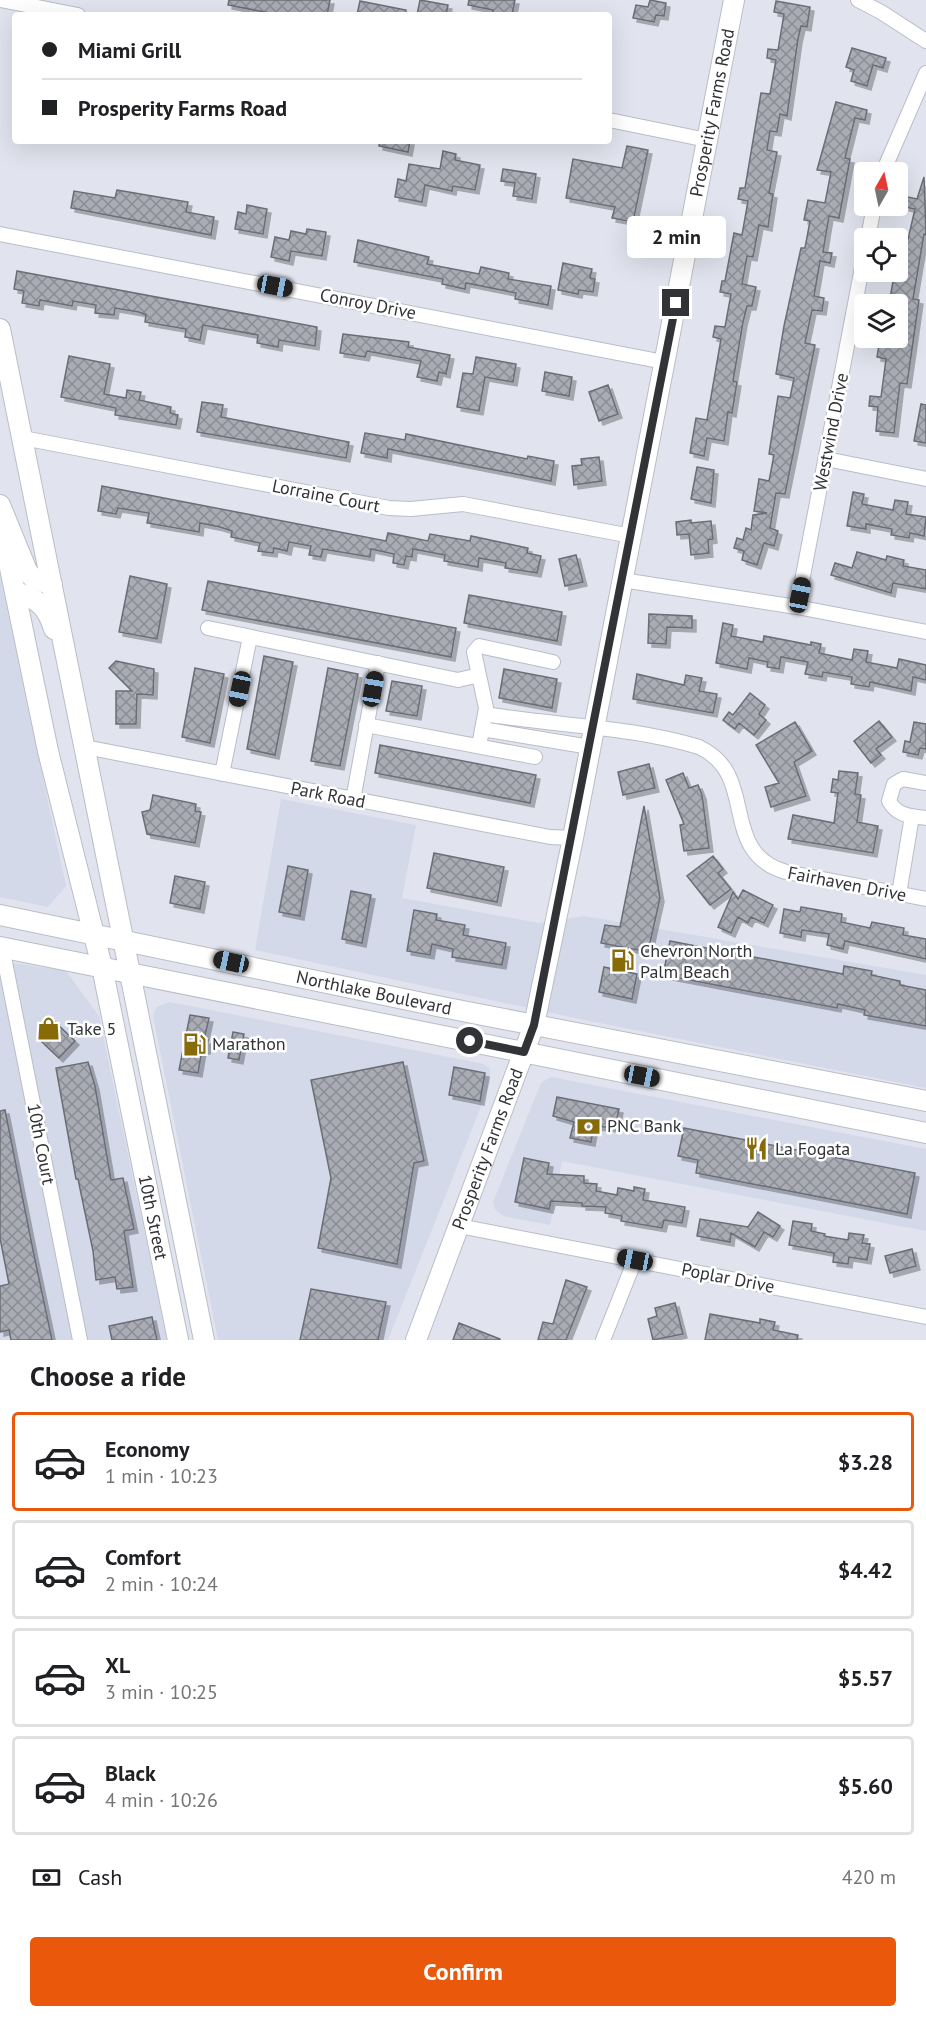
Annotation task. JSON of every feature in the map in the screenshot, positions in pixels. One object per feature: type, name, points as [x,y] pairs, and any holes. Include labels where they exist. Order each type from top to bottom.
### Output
[{"type":"main road","name":"Prosperity Farms Road","points":[[416,1340],[534,1025],[573,838],[734,0]]},
{"type":"main road","points":[[0,329],[71,683]]},
{"type":"main road","points":[[0,383],[10,426],[24,446]]},
{"type":"main road","points":[[0,505],[27,571],[34,579],[52,585]]},
{"type":"main road","name":"10th Street","points":[[0,520],[48,751],[102,967],[178,1340]]},
{"type":"main road","points":[[15,592],[30,596],[47,610],[71,683]]},
{"type":"main road","name":"10th Street","points":[[71,683],[204,1340]]},
{"type":"main road","name":"Northlake Boulevard","points":[[0,915],[534,1025],[926,1101]]},
{"type":"main road","name":"Northlake Boulevard","points":[[1,947],[926,1132]]},
{"type":"main road","name":"10th Street","points":[[128,1095],[147,1135],[158,1180],[164,1185],[173,1184]]},
{"type":"street","points":[[1,0],[63,12]]},
{"type":"street","points":[[858,0],[926,41]]},
{"type":"street","points":[[887,162],[926,73]]},
{"type":"street","points":[[612,121],[707,140]]},
{"type":"street","name":"Conroy Drive","points":[[0,234],[664,362]]},
{"type":"street","name":"Westwind Drive","points":[[797,607],[859,282]]},
{"type":"street","name":"Lorraine Court","points":[[24,446],[389,508],[411,509],[463,504],[631,536]]},
{"type":"street","points":[[826,459],[926,479]]},
{"type":"street","points":[[622,580],[797,607],[926,632]]},
{"type":"street","points":[[208,628],[458,680],[479,675]]},
{"type":"street","points":[[222,774],[250,637]]},
{"type":"street","points":[[479,746],[484,714],[474,652],[479,646],[553,662]]},
{"type":"street","points":[[352,800],[378,663]]},
{"type":"street","points":[[484,714],[592,738]]},
{"type":"street","points":[[366,725],[535,757]]},
{"type":"street","points":[[482,729],[592,738]]},
{"type":"street","name":"Fairhaven Drive","points":[[592,738],[615,730],[678,742],[708,751],[728,771],[736,789],[744,836],[753,853],[768,865],[786,872],[926,899]]},
{"type":"street","name":"Park Road","points":[[85,747],[550,837],[573,838]]},
{"type":"street","points":[[900,894],[919,817],[903,815],[893,809],[889,801],[890,792],[894,784],[903,779],[926,783]]},
{"type":"street","name":"10th Court","points":[[1,947],[80,1340]]},
{"type":"street","name":"Poplar Drive","points":[[459,1226],[926,1317]]},
{"type":"street","points":[[603,1340],[635,1260]]},
{"type":"shaded area","points":[[0,575],[66,886],[48,907],[0,897]]},
{"type":"shaded area","points":[[281,799],[416,825],[402,898],[539,923],[584,916],[926,975],[926,1088],[589,1021],[255,950]]},
{"type":"shaded area","points":[[0,961],[66,971],[99,1016],[167,1340],[0,1340]]},
{"type":"shaded area","points":[[170,1002],[484,1064],[490,1069],[490,1084],[388,1340],[218,1340],[153,1016],[157,1007]]},
{"type":"shaded area","points":[[551,1077],[926,1149],[926,1231],[562,1161],[550,1225],[503,1216],[495,1209],[493,1202],[541,1083]]},
{"type":"building","points":[[229,0],[330,0],[328,12],[264,12],[228,5]]},
{"type":"building","points":[[420,0],[448,5],[447,12],[418,12]]},
{"type":"building","points":[[469,0],[515,0],[513,12],[493,12],[493,10],[468,5]]},
{"type":"building","points":[[650,0],[666,3],[664,16],[656,15],[654,22],[633,18],[636,5],[648,7]]},
{"type":"building","points":[[360,1],[406,10],[406,12],[358,12]]},
{"type":"building","points":[[776,1],[810,7],[807,27],[801,26],[798,39],[787,116],[780,114],[777,132],[770,131],[767,150],[777,152],[769,193],[773,194],[768,227],[759,225],[753,257],[747,256],[742,284],[756,287],[752,306],[747,306],[743,322],[733,381],[737,382],[732,413],[728,412],[724,441],[707,438],[704,456],[690,453],[696,418],[707,420],[721,339],[713,337],[715,326],[725,327],[731,294],[720,292],[722,281],[725,281],[734,233],[742,235],[748,201],[738,199],[740,188],[745,188],[761,93],[770,94],[776,60],[767,58],[768,49],[778,50],[784,14],[774,12]]},
{"type":"building","points":[[852,48],[886,58],[883,68],[873,65],[867,86],[851,81],[854,70],[846,67]]},
{"type":"building","points":[[836,102],[867,110],[865,120],[855,118],[845,158],[850,159],[839,218],[829,216],[823,252],[832,253],[830,263],[820,261],[814,296],[824,298],[822,311],[812,310],[805,343],[815,345],[785,494],[776,493],[770,528],[778,531],[774,546],[764,543],[757,565],[742,560],[744,551],[734,548],[737,538],[743,540],[746,528],[751,530],[753,515],[767,513],[754,511],[759,479],[769,481],[774,455],[769,454],[778,396],[790,398],[794,378],[776,374],[784,326],[801,248],[805,248],[810,221],[804,220],[808,200],[825,203],[831,172],[817,170]]},
{"type":"building","points":[[379,144],[409,144],[408,152],[379,146]]},
{"type":"building","points":[[627,146],[648,150],[633,222],[612,218],[615,207],[566,198],[573,159],[622,168]]},
{"type":"building","points":[[443,151],[456,154],[455,160],[480,165],[475,190],[453,186],[452,191],[425,185],[422,202],[395,197],[398,179],[406,181],[409,164],[440,169]]},
{"type":"building","points":[[503,169],[536,174],[532,199],[513,196],[515,183],[501,181]]},
{"type":"building","points":[[924,177],[926,235],[924,234],[913,299],[919,300],[907,384],[900,383],[894,433],[876,431],[878,407],[869,406],[870,396],[881,397],[886,359],[877,357],[878,348],[908,348],[908,294],[891,294],[893,282],[908,282],[908,239],[915,209],[908,208],[908,197],[917,199]]},
{"type":"building","points":[[117,190],[188,202],[186,212],[214,217],[211,235],[71,208],[74,191],[115,198]]},
{"type":"building","points":[[247,205],[267,209],[263,234],[235,229],[238,212],[246,214]]},
{"type":"building","points":[[307,229],[326,232],[322,256],[291,251],[289,261],[271,257],[275,237],[289,240],[291,231],[306,234]]},
{"type":"building","points":[[358,240],[429,257],[427,264],[479,274],[481,267],[509,273],[508,279],[551,286],[548,305],[515,299],[516,293],[466,283],[465,289],[442,284],[443,279],[354,262]]},
{"type":"building","points":[[563,263],[592,269],[590,278],[595,279],[593,292],[579,290],[578,294],[558,290]]},
{"type":"building","points":[[17,271],[317,327],[315,346],[279,340],[278,347],[257,343],[258,335],[203,325],[200,340],[185,337],[186,329],[145,322],[146,315],[139,312],[115,308],[114,315],[95,313],[96,305],[73,301],[72,306],[40,300],[39,306],[22,303],[24,291],[14,289]]},
{"type":"building","points":[[343,334],[409,342],[408,347],[450,355],[446,374],[439,372],[437,381],[417,377],[421,361],[367,351],[365,357],[340,353]]},
{"type":"building","points":[[69,356],[110,364],[104,394],[126,398],[127,390],[141,392],[139,400],[171,407],[170,413],[178,415],[176,425],[115,415],[116,408],[61,397]]},
{"type":"building","points":[[476,357],[516,364],[513,382],[485,377],[479,411],[457,407],[463,373],[473,374]]},
{"type":"building","points":[[545,372],[572,377],[569,396],[542,391]]},
{"type":"building","points":[[608,385],[618,414],[599,421],[589,392]]},
{"type":"building","points":[[202,402],[223,405],[221,417],[349,442],[346,458],[197,432]]},
{"type":"building","points":[[921,404],[926,405],[926,443],[914,441]]},
{"type":"building","points":[[365,433],[405,440],[406,434],[527,459],[528,456],[554,461],[551,481],[388,449],[387,458],[361,453]]},
{"type":"building","points":[[599,457],[602,481],[574,485],[572,466],[582,465],[581,459]]},
{"type":"building","points":[[697,467],[714,470],[711,503],[691,499]]},
{"type":"building","points":[[102,486],[386,541],[388,533],[428,541],[430,534],[470,541],[471,536],[528,548],[527,553],[541,556],[537,573],[505,568],[506,563],[479,558],[478,567],[444,561],[445,555],[413,549],[412,557],[406,556],[404,565],[393,563],[394,554],[371,549],[370,557],[323,549],[321,557],[309,555],[311,546],[289,542],[287,551],[274,548],[273,553],[258,551],[260,543],[231,537],[232,531],[220,527],[200,523],[199,532],[147,523],[149,513],[118,508],[116,514],[98,511]]},
{"type":"building","points":[[853,492],[864,494],[862,504],[893,510],[895,500],[908,502],[906,514],[926,517],[924,536],[910,533],[909,538],[891,535],[892,529],[866,524],[866,529],[847,526]]},
{"type":"building","points":[[691,520],[691,523],[711,521],[713,539],[708,540],[709,553],[691,555],[689,534],[677,535],[676,522]]},
{"type":"building","points":[[857,552],[886,560],[887,556],[904,560],[903,566],[926,570],[926,589],[893,583],[891,593],[831,575],[835,563],[852,568]]},
{"type":"building","points":[[576,555],[583,582],[565,586],[559,559]]},
{"type":"building","points":[[130,576],[167,584],[157,639],[119,632]]},
{"type":"building","points":[[208,581],[456,628],[451,657],[202,610]]},
{"type":"building","points":[[469,595],[562,612],[557,641],[464,623]]},
{"type":"building","points":[[649,614],[692,616],[692,628],[667,627],[666,644],[648,643]]},
{"type":"building","points":[[723,623],[733,625],[731,636],[763,642],[764,636],[811,645],[811,642],[821,644],[819,653],[852,660],[854,649],[868,651],[866,662],[897,668],[899,659],[926,665],[926,680],[913,677],[911,691],[870,682],[869,687],[851,684],[852,677],[823,672],[822,677],[805,674],[808,662],[781,657],[779,669],[767,667],[768,662],[749,658],[747,669],[716,663]]},
{"type":"building","points":[[264,656],[293,662],[275,755],[247,749]]},
{"type":"building","points":[[116,661],[154,669],[153,695],[137,694],[136,724],[116,724],[116,691],[132,691],[109,668]]},
{"type":"building","points":[[195,668],[224,674],[210,743],[182,737]]},
{"type":"building","points":[[328,668],[358,674],[340,766],[311,761]]},
{"type":"building","points":[[504,669],[557,679],[552,708],[499,698]]},
{"type":"building","points":[[637,674],[684,685],[686,675],[702,678],[699,691],[717,694],[713,713],[633,699]]},
{"type":"building","points":[[392,681],[422,686],[417,716],[386,711]]},
{"type":"building","points":[[750,693],[765,705],[759,714],[766,720],[754,735],[739,723],[735,729],[723,720],[729,712],[733,715]]},
{"type":"building","points":[[879,721],[892,737],[876,749],[881,755],[871,763],[854,741]]},
{"type":"building","points":[[795,722],[812,751],[794,762],[806,796],[771,807],[765,787],[779,783],[756,745]]},
{"type":"building","points":[[914,722],[926,724],[926,749],[920,748],[918,755],[903,752],[905,741],[910,742]]},
{"type":"building","points":[[380,745],[536,775],[530,803],[375,773]]},
{"type":"building","points":[[649,764],[655,788],[623,795],[618,772]]},
{"type":"building","points":[[839,771],[858,773],[855,794],[861,795],[857,822],[878,826],[873,853],[788,839],[793,815],[834,823],[838,793],[831,792],[833,779],[838,780]]},
{"type":"building","points":[[683,773],[689,788],[698,785],[702,795],[709,848],[684,851],[680,825],[684,824],[666,780]]},
{"type":"building","points":[[153,795],[196,804],[195,811],[201,812],[195,843],[147,834],[142,812],[150,810]]},
{"type":"building","points":[[644,806],[660,898],[648,952],[601,943],[605,925],[620,927]]},
{"type":"building","points":[[434,853],[504,867],[497,902],[427,888]]},
{"type":"building","points":[[713,856],[723,869],[718,873],[731,889],[710,905],[687,876]]},
{"type":"building","points":[[288,866],[308,870],[300,916],[279,912]]},
{"type":"building","points":[[175,876],[205,882],[200,909],[170,903]]},
{"type":"building","points":[[743,890],[773,905],[764,923],[751,917],[748,923],[738,917],[731,933],[718,927],[733,892],[738,899]]},
{"type":"building","points":[[351,891],[371,895],[362,943],[342,939]]},
{"type":"building","points":[[801,907],[842,914],[841,922],[870,928],[872,922],[904,928],[903,935],[926,939],[926,959],[845,941],[843,949],[827,945],[829,934],[802,930],[801,937],[780,933],[784,909],[800,912]]},
{"type":"building","points":[[414,910],[437,914],[436,920],[465,925],[463,935],[506,943],[502,965],[452,957],[453,949],[432,944],[430,955],[407,951]]},
{"type":"building","points":[[670,941],[843,974],[844,966],[872,971],[871,975],[900,981],[900,985],[926,990],[926,1026],[864,1015],[865,1010],[838,1004],[837,1008],[663,975]]},
{"type":"building","points":[[604,967],[637,974],[632,999],[599,992]]},
{"type":"building","name":"Marathon","points":[[190,1015],[209,1018],[204,1040],[208,1040],[206,1050],[202,1050],[198,1073],[179,1070]]},
{"type":"building","points":[[52,1019],[75,1041],[59,1058],[41,1041],[45,1037],[40,1032]]},
{"type":"building","points":[[233,1032],[244,1034],[239,1060],[228,1058]]},
{"type":"building","points":[[88,1062],[95,1086],[111,1180],[123,1178],[134,1229],[124,1231],[133,1287],[117,1289],[115,1277],[96,1280],[93,1251],[78,1179],[76,1179],[56,1068]]},
{"type":"building","points":[[403,1062],[424,1161],[414,1163],[397,1264],[318,1248],[331,1178],[311,1080]]},
{"type":"building","points":[[454,1067],[485,1073],[480,1101],[449,1095]]},
{"type":"building","points":[[557,1097],[619,1109],[615,1128],[594,1126],[591,1142],[570,1138],[574,1122],[553,1116]]},
{"type":"building","points":[[5,1110],[52,1340],[11,1340],[9,1330],[0,1332],[0,1286],[9,1284],[0,1238],[0,1111]]},
{"type":"building","points":[[684,1128],[915,1173],[907,1214],[696,1173],[698,1160],[678,1156]]},
{"type":"building","points":[[524,1158],[549,1163],[547,1174],[584,1176],[584,1183],[597,1184],[596,1191],[617,1195],[618,1188],[634,1191],[634,1187],[645,1189],[643,1200],[685,1207],[682,1223],[664,1220],[662,1228],[621,1221],[622,1216],[605,1213],[606,1207],[551,1201],[549,1209],[515,1202]]},
{"type":"building","points":[[758,1212],[780,1226],[773,1237],[764,1232],[755,1247],[731,1233],[730,1242],[697,1236],[700,1219],[748,1227]]},
{"type":"building","points":[[793,1221],[812,1224],[811,1231],[825,1234],[824,1236],[848,1240],[849,1233],[864,1235],[862,1243],[870,1244],[867,1260],[849,1257],[848,1264],[833,1262],[834,1253],[789,1245]]},
{"type":"building","points":[[912,1249],[916,1266],[890,1273],[885,1256]]},
{"type":"building","points":[[566,1280],[587,1287],[566,1340],[538,1340],[543,1322],[553,1324]]},
{"type":"building","points":[[311,1289],[386,1302],[378,1340],[300,1340]]},
{"type":"building","points":[[675,1303],[683,1334],[653,1340],[648,1319],[657,1316],[655,1308]]},
{"type":"building","points":[[710,1314],[760,1323],[760,1319],[775,1322],[773,1330],[798,1335],[797,1340],[705,1340]]},
{"type":"building","points":[[152,1317],[157,1340],[112,1340],[109,1326]]},
{"type":"building","points":[[459,1323],[500,1339],[500,1340],[453,1340]]},
{"type":"place","name":"Chevron North Palm Beach","points":[[622,961]]},
{"type":"place","name":"Take 5","points":[[49,1029]]},
{"type":"place","name":"Marathon","points":[[194,1044]]},
{"type":"place","name":"PNC Bank","points":[[589,1126]]},
{"type":"place","name":"La Fogata","points":[[757,1149]]},
{"type":"route","points":[[470,1041],[524,1052],[534,1025],[573,838],[676,303]]}]
